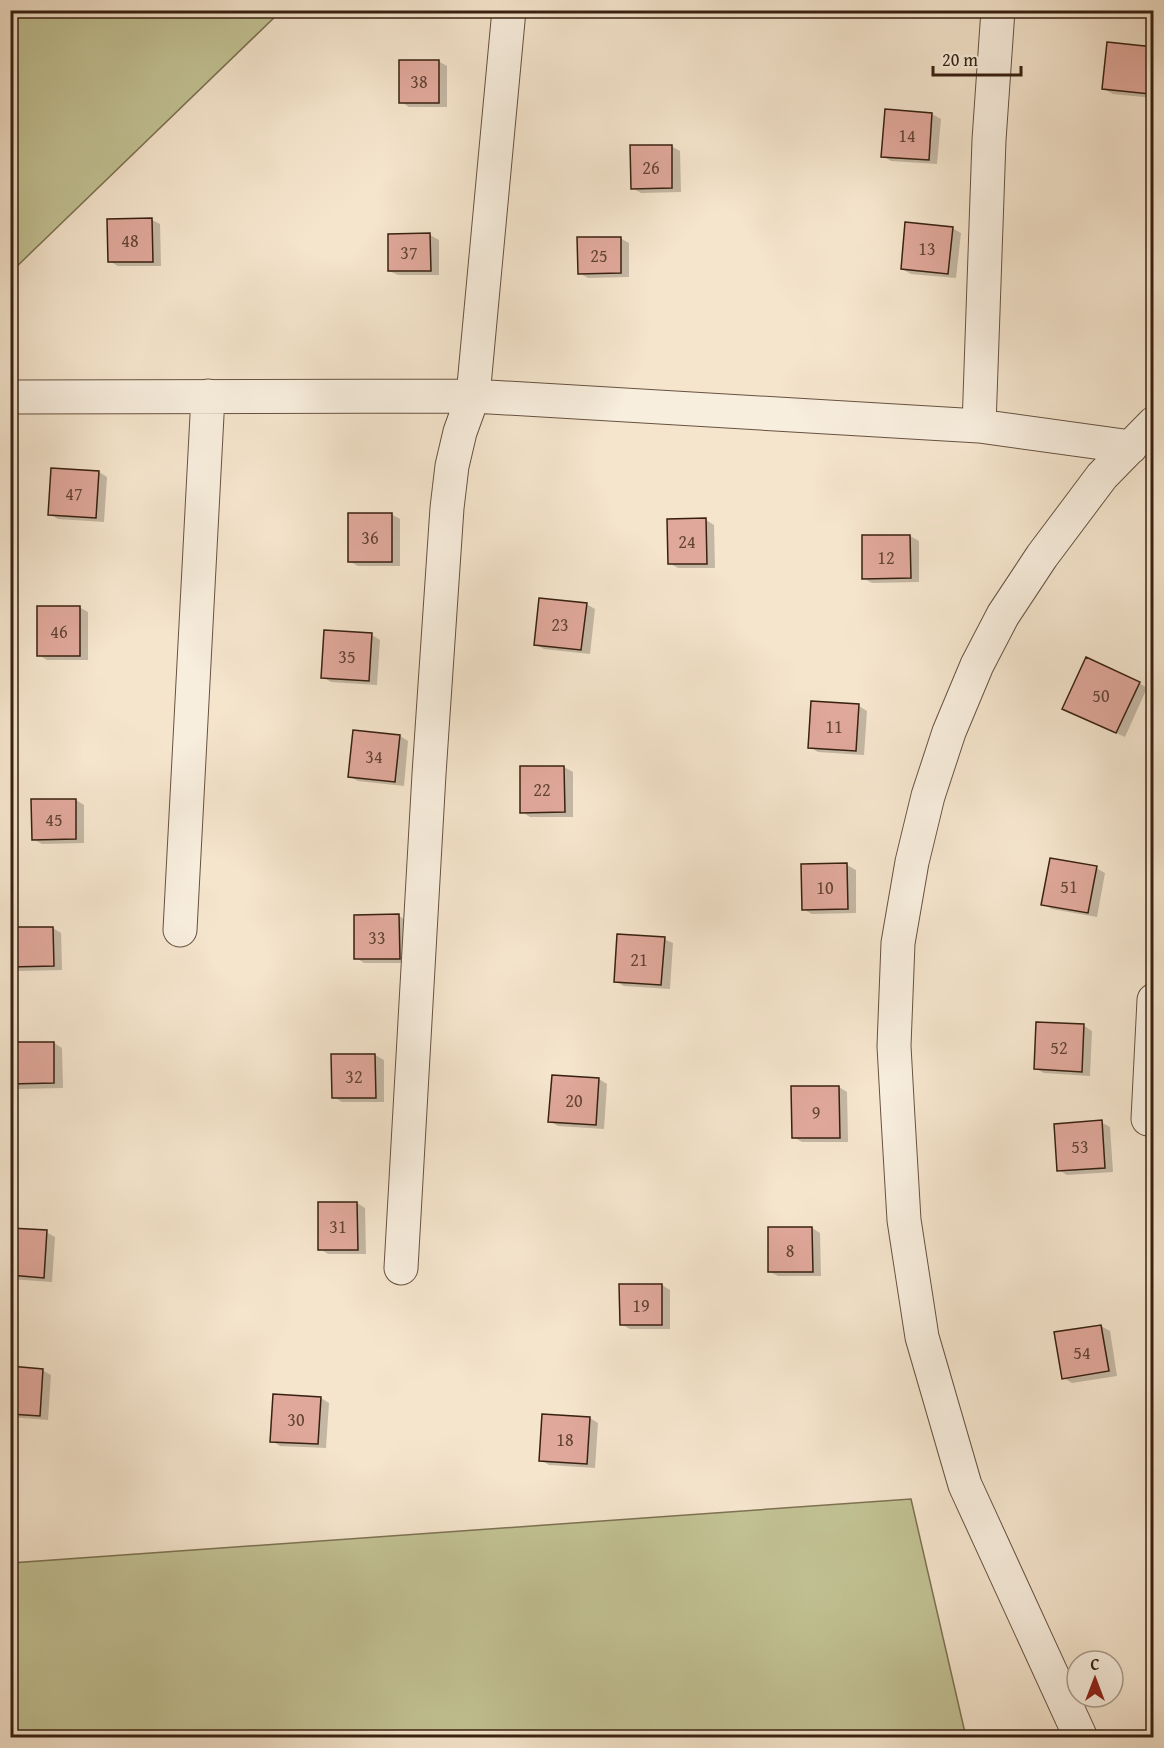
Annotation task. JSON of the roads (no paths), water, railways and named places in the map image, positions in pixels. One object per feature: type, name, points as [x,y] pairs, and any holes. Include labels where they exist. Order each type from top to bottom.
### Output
[{"type":"street","points":[[401,1268],[429,774],[447,508],[452,466],[460,432],[473,396],[509,10]]},
{"type":"street","points":[[979,426],[989,140],[998,10]]},
{"type":"street","points":[[180,930],[208,396]]},
{"type":"street","points":[[10,398],[473,396],[979,426],[1131,447]]},
{"type":"street","points":[[1081,1737],[964,1485],[921,1337],[904,1220],[894,1046],[898,944],[912,862],[928,796],[977,664],[1003,615],[1042,556],[1102,476],[1154,423]]},
{"type":"street","points":[[1148,1119],[1154,1000]]}]
